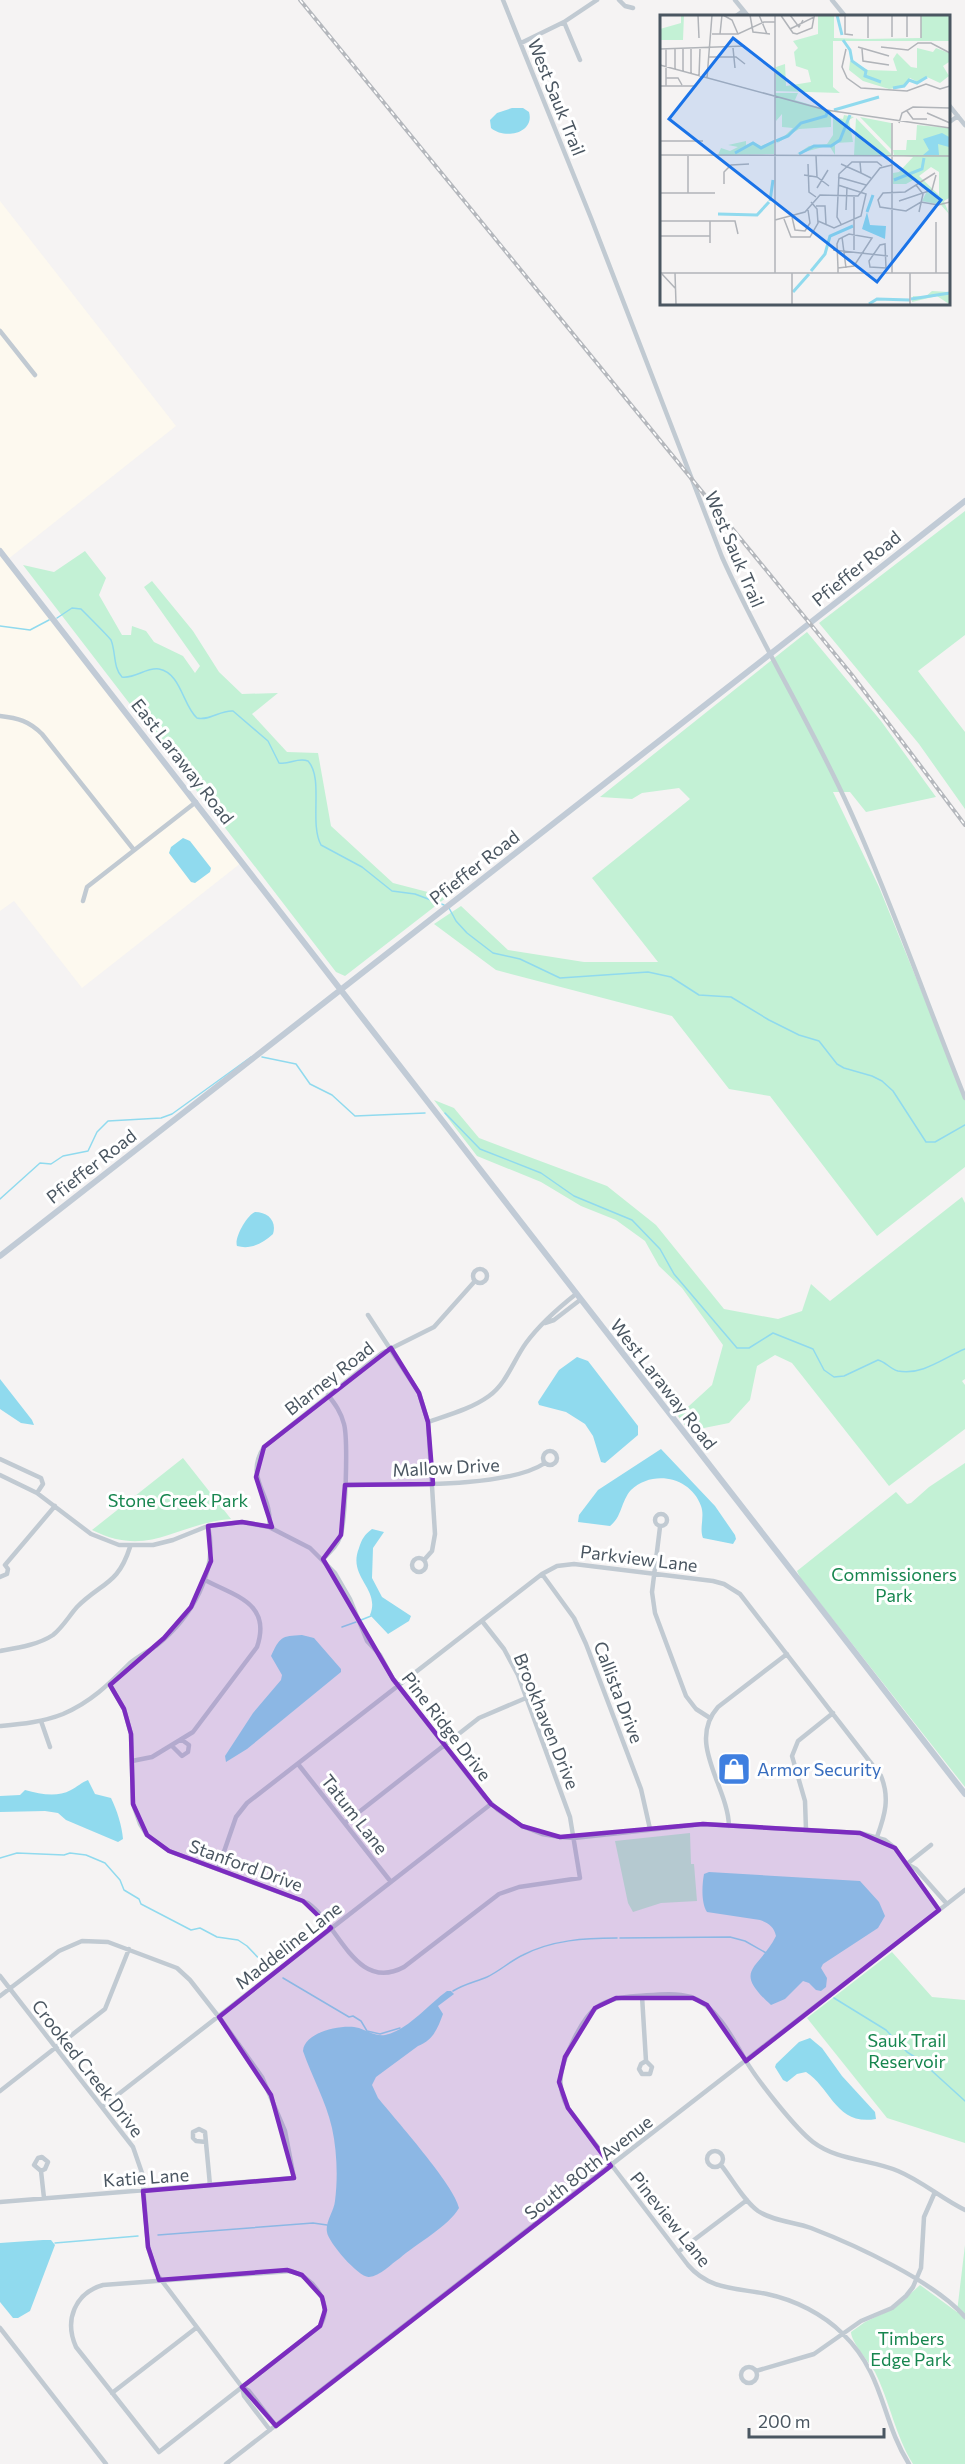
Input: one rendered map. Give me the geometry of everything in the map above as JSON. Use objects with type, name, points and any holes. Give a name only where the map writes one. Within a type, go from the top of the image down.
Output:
[{"type":"main road","name":"Pfieffer Road","points":[[0,1256],[553,822],[770,656],[965,501]]},
{"type":"main road","name":"East Laraway Road","points":[[0,552],[196,802],[340,991]]},
{"type":"main road","name":"West Laraway Road","points":[[340,991],[965,1794]]},
{"type":"street","name":"West Sauk Trail","points":[[503,0],[706,519],[744,605],[847,805],[882,883],[965,1098]]},
{"type":"street","points":[[521,43],[564,22],[597,0]]},
{"type":"street","points":[[619,0],[625,6],[633,8]]},
{"type":"street","points":[[735,0],[747,15]]},
{"type":"street","points":[[832,0],[844,15]]},
{"type":"street","points":[[737,15],[743,11]]},
{"type":"street","points":[[564,22],[580,60]]},
{"type":"street","points":[[950,106],[965,125]]},
{"type":"street","points":[[950,122],[958,116]]},
{"type":"street","points":[[0,331],[35,375]]},
{"type":"street","points":[[0,716],[21,718],[42,734],[134,850]]},
{"type":"street","points":[[83,901],[87,887],[196,802]]},
{"type":"street","name":"Blarney Road","points":[[269,1527],[270,1508],[256,1477],[259,1458],[268,1443],[392,1348],[434,1327],[475,1281]]},
{"type":"street","points":[[428,1422],[470,1407],[489,1396],[504,1380],[525,1344],[549,1316],[578,1297]]},
{"type":"street","points":[[368,1315],[392,1348],[419,1393],[428,1422],[435,1540],[432,1551],[424,1560]]},
{"type":"street","points":[[323,1559],[334,1549],[341,1535],[345,1485],[344,1425],[337,1407],[328,1395]]},
{"type":"street","points":[[0,1459],[41,1478],[43,1484],[37,1493]]},
{"type":"street","name":"Mallow Drive","points":[[345,1485],[433,1484],[514,1477],[545,1463]]},
{"type":"street","name":"Pine Ridge Drive","points":[[0,1475],[37,1493],[91,1534],[109,1542],[130,1547],[163,1543],[208,1526],[243,1522],[269,1527],[295,1539],[323,1559],[334,1573],[350,1599],[367,1641],[380,1655],[398,1686],[491,1804],[513,1821],[530,1830],[556,1837],[574,1838],[703,1824],[860,1833],[877,1837],[895,1848],[939,1910]]},
{"type":"street","points":[[0,1577],[7,1574],[8,1569],[3,1564],[55,1506]]},
{"type":"street","points":[[0,1726],[40,1721],[63,1714],[110,1685],[129,1664],[155,1646],[182,1619],[205,1580],[212,1556],[208,1526]]},
{"type":"street","points":[[660,1527],[652,1592],[655,1613],[684,1691],[696,1709],[710,1718]]},
{"type":"street","points":[[0,1651],[34,1644],[52,1635],[81,1604],[115,1577],[124,1566],[130,1547]]},
{"type":"street","name":"Parkview Lane","points":[[218,1869],[238,1812],[247,1803],[542,1574],[557,1566],[574,1564],[712,1581],[730,1587],[744,1599],[878,1770],[885,1786],[887,1807],[877,1837]]},
{"type":"street","name":"Callista Drive","points":[[542,1574],[581,1632],[641,1789],[650,1829]]},
{"type":"street","points":[[132,1761],[152,1757],[193,1732],[257,1647],[261,1635],[261,1622],[255,1609],[245,1599],[205,1580]]},
{"type":"street","name":"Brookhaven Drive","points":[[482,1621],[509,1657],[570,1817],[574,1838]]},
{"type":"street","points":[[729,1826],[727,1806],[705,1748],[705,1734],[710,1718],[718,1707],[786,1654]]},
{"type":"street","name":"Stanford Drive","points":[[110,1685],[124,1709],[131,1734],[133,1804],[144,1832],[155,1843],[169,1851],[308,1903],[361,1965],[375,1973],[390,1974],[404,1967],[499,1894],[519,1887],[580,1878],[574,1838]]},
{"type":"street","points":[[345,1822],[483,1716],[526,1698]]},
{"type":"street","points":[[806,1830],[805,1801],[792,1756],[798,1741],[833,1713]]},
{"type":"street","points":[[40,1721],[50,1747]]},
{"type":"street","points":[[172,1746],[182,1756],[188,1752],[189,1745],[182,1740]]},
{"type":"street","name":"Tatum Lane","points":[[298,1764],[392,1882]]},
{"type":"street","name":"Maddeline Lane","points":[[102,2107],[491,1804]]},
{"type":"street","points":[[907,1864],[931,1845]]},
{"type":"street","name":"Pine Ridge Drive","points":[[907,1864],[916,1869],[947,1904]]},
{"type":"street","name":"South 80th Avenue","points":[[226,2464],[965,1890]]},
{"type":"street","points":[[0,1996],[51,1956],[74,1944],[99,1940],[168,1963],[184,1973],[219,2017]]},
{"type":"street","points":[[0,2091],[105,2009],[129,1949]]},
{"type":"street","name":"Crooked Creek Drive","points":[[0,1976],[137,2154],[142,2173],[148,2247],[159,2280],[242,2387],[249,2391],[276,2426]]},
{"type":"street","name":"Pineview Lane","points":[[909,2464],[895,2436],[873,2375],[858,2351],[843,2334],[813,2312],[789,2301],[712,2283],[697,2274],[678,2252],[568,2108],[561,2091],[560,2074],[565,2057],[592,2010],[609,2000],[676,1994],[693,1998],[707,2005],[722,2023],[746,2061],[800,2129],[818,2145],[840,2156],[871,2162],[900,2172],[965,2210]]},
{"type":"street","points":[[642,1996],[646,2061]]},
{"type":"street","name":"Katie Lane","points":[[0,2202],[294,2178],[285,2131],[271,2096],[249,2057],[219,2017]]},
{"type":"street","points":[[206,2142],[210,2185]]},
{"type":"street","points":[[721,2165],[747,2200],[765,2215],[828,2235],[917,2279],[943,2297],[965,2317]]},
{"type":"street","points":[[41,2170],[44,2198]]},
{"type":"street","points":[[756,2371],[807,2357],[824,2349],[861,2321],[897,2304],[909,2292],[917,2279],[922,2261],[924,2217],[934,2192]]},
{"type":"street","points":[[678,2252],[747,2200]]},
{"type":"street","points":[[287,2270],[302,2275],[320,2294],[325,2310],[324,2319],[318,2329],[159,2452],[74,2340],[70,2321],[74,2309],[83,2296],[98,2286],[159,2280],[287,2270]]},
{"type":"street","points":[[0,2328],[105,2464]]},
{"type":"street","points":[[112,2393],[196,2328]]},
{"type":"street","points":[[242,2387],[244,2396],[270,2430]]},
{"type":"highlighted area","points":[[391,1348],[419,1393],[428,1422],[433,1484],[345,1485],[341,1535],[323,1559],[393,1679],[491,1804],[522,1826],[560,1837],[703,1824],[860,1833],[895,1848],[939,1910],[746,2061],[707,2005],[693,1998],[616,1998],[595,2008],[565,2057],[559,2082],[568,2108],[611,2166],[276,2426],[242,2387],[320,2326],[325,2310],[322,2297],[302,2275],[287,2270],[159,2280],[148,2247],[143,2191],[294,2178],[271,2095],[219,2017],[331,1928],[303,1901],[169,1851],[147,1835],[133,1804],[131,1734],[124,1709],[110,1685],[164,1638],[191,1607],[211,1561],[208,1526],[242,1522],[272,1527],[256,1477],[264,1447]]},
{"type":"shaded area","points":[[0,201],[176,426],[7,560],[241,863],[82,988],[14,901],[0,911]]},
{"type":"green space","points":[[965,511],[965,635],[918,671],[965,732],[965,809],[919,744],[819,623]]},
{"type":"green space","points":[[85,551],[106,578],[99,595],[122,635],[131,635],[132,626],[146,631],[154,642],[183,656],[195,673],[200,666],[144,587],[152,581],[193,631],[219,672],[242,694],[278,693],[252,714],[287,752],[318,753],[331,826],[393,883],[447,897],[345,976],[336,972],[23,565],[54,572]]},
{"type":"green space","points":[[807,632],[881,721],[936,797],[866,812],[850,792],[833,792],[879,887],[965,1098],[965,1167],[877,1236],[770,1096],[729,1089],[672,1016],[496,970],[434,924],[461,906],[508,950],[584,962],[658,962],[592,878],[690,799],[679,788],[642,793],[632,799],[600,797]]},
{"type":"green space","points":[[434,1100],[454,1108],[479,1138],[607,1186],[656,1225],[724,1309],[778,1319],[802,1311],[811,1284],[830,1301],[962,1197],[965,1203],[965,1379],[962,1381],[965,1385],[965,1429],[889,1486],[792,1363],[775,1355],[757,1366],[750,1400],[729,1423],[689,1431],[678,1416],[712,1385],[723,1345],[682,1288],[659,1266],[645,1241],[616,1220],[581,1206],[541,1182],[477,1156]]},
{"type":"green space","name":"Stone Creek Park","points":[[183,1458],[231,1519],[194,1526],[147,1540],[130,1541],[112,1538],[92,1530]]},
{"type":"green space","name":"Commissioners Park","points":[[965,1463],[965,1787],[797,1571],[896,1492],[907,1504],[911,1503],[929,1487]]},
{"type":"green space","points":[[690,1833],[691,1864],[694,1864],[697,1901],[661,1903],[633,1912],[628,1903],[615,1841]]},
{"type":"green space","name":"Sauk Trail Reservoir","points":[[892,1952],[932,1997],[965,2000],[965,2143],[887,2118],[807,2018]]},
{"type":"green space","name":"Timbers Edge Park","points":[[965,2245],[965,2464],[913,2464],[875,2372],[857,2346],[851,2332],[865,2322],[895,2308],[920,2285],[957,2312]]},
{"type":"water","points":[[512,108],[523,108],[529,112],[528,125],[511,134],[497,132],[491,128],[490,120],[497,113]]},
{"type":"water","points":[[183,838],[190,841],[211,868],[210,872],[195,883],[191,882],[169,853],[171,847]]},
{"type":"water","points":[[255,1212],[270,1218],[274,1225],[273,1234],[256,1245],[237,1246],[237,1238],[242,1227],[248,1217]]},
{"type":"water","points":[[577,1357],[588,1361],[638,1426],[638,1435],[605,1463],[601,1462],[593,1436],[585,1424],[566,1412],[539,1405],[538,1402],[559,1370]]},
{"type":"water","points":[[0,1379],[34,1425],[21,1423],[0,1409]]},
{"type":"water","points":[[661,1449],[715,1506],[735,1535],[736,1539],[733,1544],[703,1538],[702,1510],[696,1496],[689,1488],[670,1479],[650,1480],[640,1483],[631,1490],[617,1518],[610,1526],[578,1522],[579,1515],[598,1490]]},
{"type":"water","points":[[372,1529],[384,1532],[373,1548],[372,1578],[382,1597],[411,1616],[409,1621],[388,1634],[370,1615],[371,1598],[357,1567],[356,1558],[360,1545],[365,1535]]},
{"type":"water","points":[[302,1635],[314,1638],[341,1669],[341,1672],[247,1749],[226,1762],[225,1756],[253,1713],[281,1680],[282,1675],[271,1656],[277,1645],[285,1637]]},
{"type":"water","points":[[88,1780],[95,1794],[111,1798],[119,1818],[123,1839],[118,1842],[66,1820],[58,1813],[0,1812],[0,1796],[20,1795],[25,1790],[43,1794],[60,1794]]},
{"type":"water","points":[[709,1872],[860,1881],[879,1902],[885,1916],[878,1928],[823,1964],[821,1968],[827,1978],[826,1987],[821,1991],[803,1981],[785,1999],[771,2005],[759,1993],[751,1976],[756,1963],[776,1936],[774,1930],[760,1920],[707,1912],[702,1888],[704,1874]]},
{"type":"water","points":[[447,1991],[454,1994],[438,2006],[443,2014],[432,2037],[376,2077],[372,2085],[378,2098],[447,2184],[459,2208],[440,2228],[385,2269],[373,2276],[364,2276],[345,2259],[327,2232],[336,2192],[335,2146],[326,2108],[303,2051],[309,2039],[315,2035],[339,2027],[358,2028],[381,2035],[393,2032],[410,2023]]},
{"type":"water","points":[[810,2038],[822,2048],[842,2076],[875,2112],[876,2119],[863,2120],[843,2111],[806,2072],[797,2074],[787,2082],[783,2080],[775,2067],[776,2064],[799,2042]]},
{"type":"water","points":[[51,2240],[55,2245],[30,2311],[18,2318],[13,2318],[0,2302],[0,2243]]},
{"type":"waterway","points":[[57,618],[72,608],[81,609],[111,640],[117,669],[122,677],[154,669],[166,672],[177,683],[188,706],[197,718],[202,719],[233,711],[268,741],[279,763],[308,761],[315,778],[316,825],[321,845],[362,867],[392,891],[415,894],[444,905]]},
{"type":"waterway","points":[[0,626],[30,630],[49,620]]},
{"type":"waterway","points":[[449,908],[456,921],[467,933],[493,953],[520,959],[560,978],[648,972],[671,977],[699,995],[731,997],[769,1020],[799,1035],[819,1041],[837,1064],[844,1068],[882,1081],[893,1091],[926,1142],[935,1142],[965,1125]]},
{"type":"waterway","points":[[0,1199],[40,1163],[51,1164],[63,1156],[88,1151],[97,1132],[108,1121],[161,1118],[172,1114],[251,1057]]},
{"type":"waterway","points":[[262,1057],[296,1064],[310,1084],[332,1095],[355,1116],[425,1113]]},
{"type":"waterway","points":[[445,1113],[480,1149],[541,1173],[574,1196],[632,1220],[660,1249],[674,1274],[737,1348],[749,1348],[773,1333],[813,1349],[824,1370],[834,1377],[844,1376],[878,1360],[898,1371],[916,1371],[965,1349]]},
{"type":"waterway","points":[[361,1620],[371,1616]]},
{"type":"waterway","points":[[342,1627],[356,1622]]},
{"type":"waterway","points":[[0,1858],[17,1853],[86,1855],[105,1863],[120,1880],[124,1890],[139,1899],[141,1904],[191,1930],[200,1928],[217,1937],[238,1940],[267,1967]]},
{"type":"waterway","points":[[620,1938],[730,1937],[745,1941],[768,1954]]},
{"type":"waterway","points":[[453,1991],[487,1977],[518,1957],[545,1946],[581,1939],[617,1938]]},
{"type":"waterway","points":[[283,1978],[349,2017],[353,2016],[361,2021],[367,2031],[380,2034],[400,2028]]},
{"type":"waterway","points":[[834,1998],[886,2030],[907,2052],[921,2061],[965,2101]]},
{"type":"waterway","points":[[158,2235],[313,2223],[327,2225]]},
{"type":"waterway","points":[[55,2243],[138,2236]]},
{"type":"railway","points":[[300,0],[852,675],[965,825]]},
{"type":"place","name":"Armor Security","points":[[734,1769]]}]
